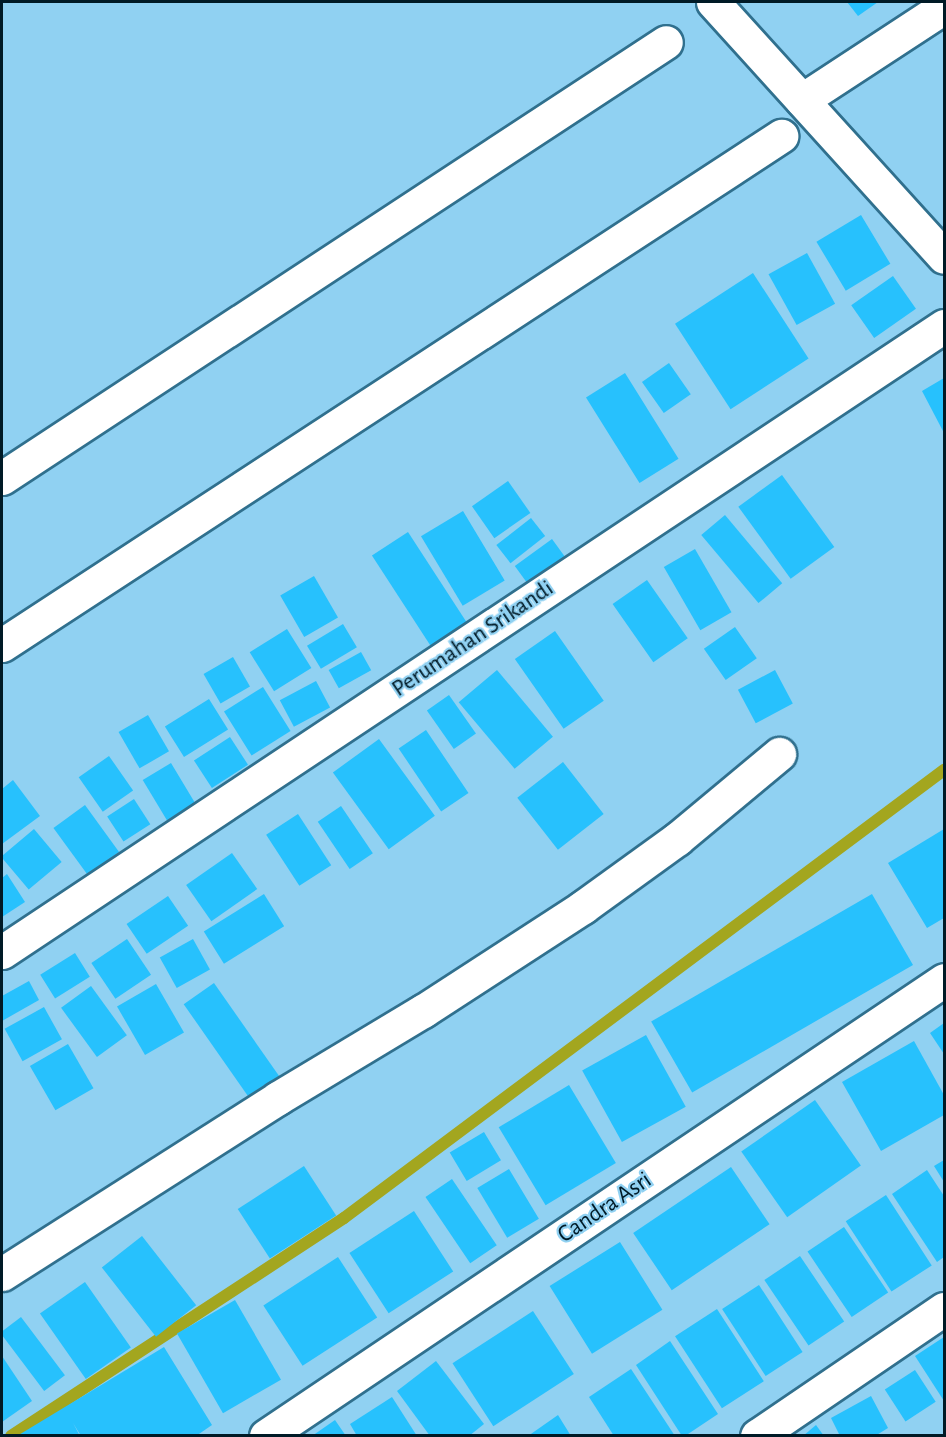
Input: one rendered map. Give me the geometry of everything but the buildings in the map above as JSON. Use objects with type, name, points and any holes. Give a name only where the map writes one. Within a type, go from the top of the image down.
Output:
[{"type":"street","points":[[713,2],[945,256]]},
{"type":"street","points":[[802,100],[945,7]]},
{"type":"street","points":[[2,477],[666,42]]},
{"type":"street","points":[[2,645],[781,136]]},
{"type":"street","name":"Perumahan Srikandi","points":[[2,952],[945,326]]},
{"type":"street","points":[[2,1274],[278,1098],[423,1011],[583,907],[677,839],[779,754]]},
{"type":"street","name":"Candra Asri","points":[[266,1436],[945,980]]},
{"type":"street","points":[[757,1436],[945,1309]]},
{"type":"waterway","points":[[11,1436],[344,1218],[944,770]]}]
